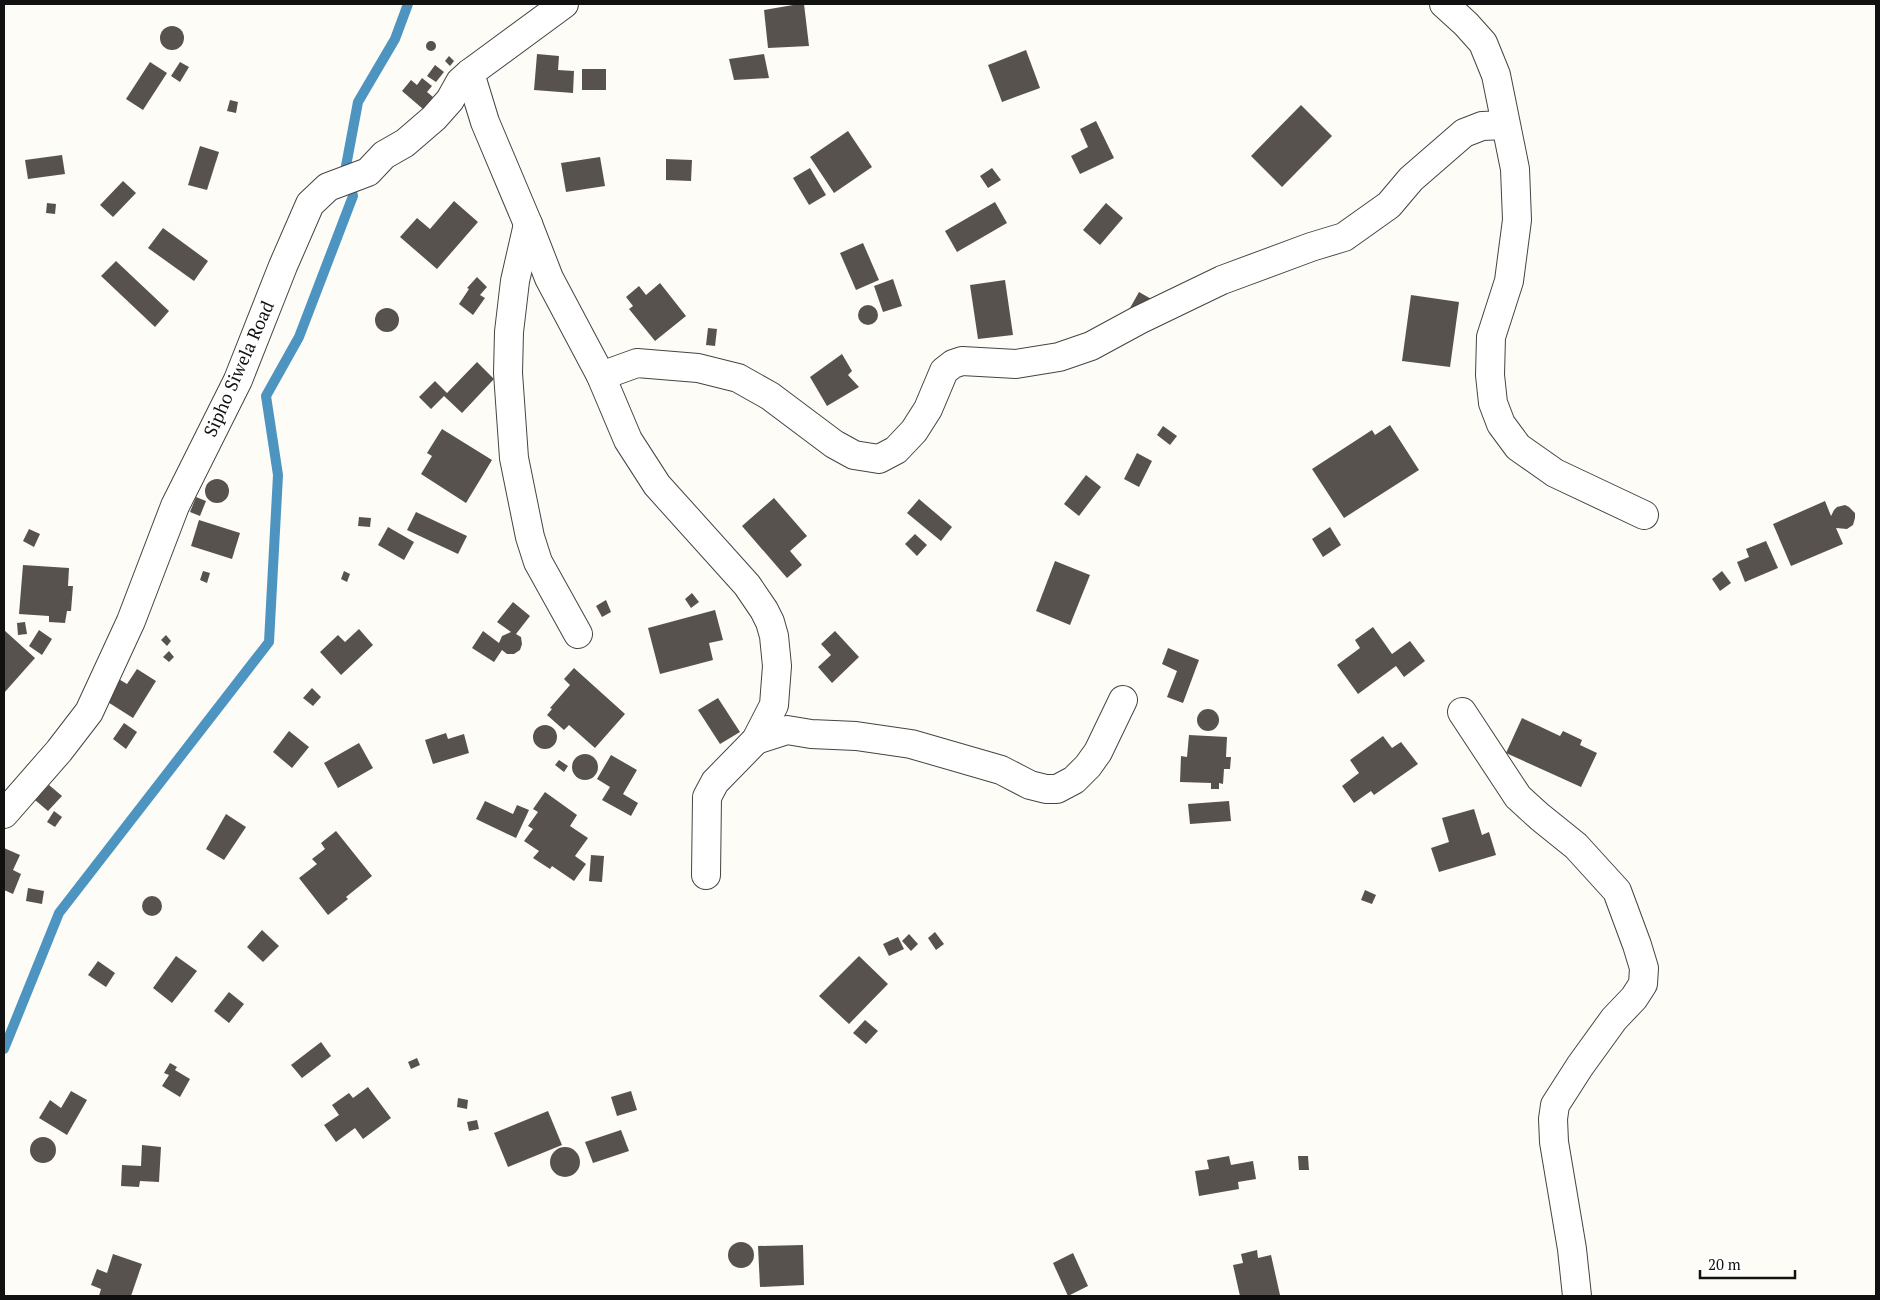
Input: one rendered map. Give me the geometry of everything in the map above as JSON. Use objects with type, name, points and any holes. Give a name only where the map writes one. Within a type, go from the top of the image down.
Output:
[{"type":"street","name":"Sipho Siwela Road","points":[[4,814],[60,751],[89,712],[131,621],[175,506],[238,380],[283,266],[310,204],[328,187],[368,172],[384,155],[405,143],[434,118],[450,100],[460,82],[470,73],[564,4]]},
{"type":"street","points":[[1444,4],[1466,24],[1483,44],[1496,75],[1515,169],[1517,220],[1509,281],[1491,337],[1490,375],[1493,404],[1501,424],[1518,447],[1555,473],[1644,515]]},
{"type":"street","points":[[470,73],[485,122],[549,278],[600,376],[628,440],[657,485],[747,585],[770,622],[774,636],[777,666],[774,705],[756,740],[715,782],[707,796],[706,875]]},
{"type":"street","points":[[600,376],[637,363],[698,368],[738,378],[770,396],[841,448],[854,455],[879,459],[896,450],[914,431],[928,408],[944,371],[953,364],[962,361],[1016,364],[1058,357],[1091,346],[1139,320],[1222,280],[1311,247],[1344,237],[1389,205],[1411,179],[1464,133],[1482,126],[1505,125]]},
{"type":"street","points":[[528,224],[515,280],[509,332],[508,373],[514,458],[530,537],[538,562],[578,634]]},
{"type":"street","points":[[756,740],[787,730],[811,734],[856,736],[911,744],[1001,770],[1030,785],[1046,789],[1057,789],[1074,780],[1088,766],[1098,752],[1123,700]]},
{"type":"street","points":[[1462,712],[1518,796],[1576,846],[1617,891],[1644,968],[1643,984],[1634,998],[1614,1019],[1580,1066],[1555,1106],[1553,1119],[1554,1142],[1572,1250],[1577,1296]]},
{"type":"building","points":[[804,4],[809,46],[768,48],[764,10]]},
{"type":"building","points":[[172,26],[181,29],[184,38],[181,47],[172,50],[163,47],[160,38],[163,29]]},
{"type":"building","points":[[429,41],[433,41],[436,46],[435,50],[429,51],[426,48],[426,44]]},
{"type":"building","points":[[1026,50],[1040,88],[1002,102],[988,65]]},
{"type":"building","points":[[537,54],[559,56],[558,70],[574,71],[573,93],[534,90]]},
{"type":"building","points":[[764,54],[769,78],[734,80],[729,59]]},
{"type":"building","points":[[449,56],[454,61],[450,66],[445,61]]},
{"type":"building","points":[[150,62],[167,73],[143,110],[126,99]]},
{"type":"building","points":[[180,62],[189,67],[180,82],[171,76]]},
{"type":"building","points":[[435,65],[444,72],[436,82],[427,76]]},
{"type":"building","points":[[582,69],[606,69],[606,90],[582,90]]},
{"type":"building","points":[[422,78],[432,86],[427,92],[433,97],[423,109],[402,91],[411,80],[417,85]]},
{"type":"building","points":[[230,100],[238,102],[236,113],[227,111]]},
{"type":"building","points":[[1301,105],[1332,136],[1282,187],[1251,156]]},
{"type":"building","points":[[1096,121],[1114,158],[1080,174],[1071,156],[1088,147],[1080,129]]},
{"type":"building","points":[[848,131],[872,167],[834,193],[810,157]]},
{"type":"building","points":[[200,146],[219,152],[207,190],[188,185]]},
{"type":"building","points":[[62,155],[65,174],[28,179],[25,160]]},
{"type":"building","points":[[600,157],[605,186],[566,192],[561,163]]},
{"type":"building","points":[[666,159],[692,160],[691,181],[666,180]]},
{"type":"building","points":[[810,168],[826,195],[809,205],[793,178]]},
{"type":"building","points":[[992,168],[1001,180],[988,188],[980,176]]},
{"type":"building","points":[[123,181],[136,193],[113,217],[100,205]]},
{"type":"building","points":[[454,201],[478,222],[437,269],[400,237],[417,218],[430,229]]},
{"type":"building","points":[[995,202],[1007,223],[957,252],[945,231]]},
{"type":"building","points":[[47,203],[56,204],[55,214],[46,213]]},
{"type":"building","points":[[1106,203],[1123,218],[1100,245],[1083,230]]},
{"type":"building","points":[[163,228],[208,261],[194,281],[148,248]]},
{"type":"building","points":[[863,243],[879,280],[856,290],[840,253]]},
{"type":"building","points":[[116,261],[169,311],[155,327],[101,276]]},
{"type":"building","points":[[477,277],[487,287],[480,295],[485,298],[473,315],[459,304],[469,289],[467,288]]},
{"type":"building","points":[[893,279],[902,306],[883,312],[874,286]]},
{"type":"building","points":[[1005,280],[1013,335],[978,339],[970,285]]},
{"type":"building","points":[[660,283],[686,316],[655,341],[629,309],[633,306],[626,297],[639,286],[646,295]]},
{"type":"building","points":[[1139,292],[1153,300],[1144,316],[1130,308]]},
{"type":"building","points":[[1411,295],[1459,302],[1450,367],[1402,361]]},
{"type":"building","points":[[868,305],[875,308],[878,315],[875,322],[868,325],[861,322],[858,315],[861,308]]},
{"type":"building","points":[[387,308],[396,311],[399,320],[396,329],[387,332],[378,329],[375,320],[378,311]]},
{"type":"building","points":[[708,328],[717,329],[715,346],[706,345]]},
{"type":"building","points":[[842,354],[852,371],[848,375],[859,387],[827,406],[810,377]]},
{"type":"building","points":[[477,362],[494,379],[462,413],[444,396],[431,409],[419,397],[435,381],[447,393]]},
{"type":"building","points":[[1390,425],[1419,470],[1344,518],[1312,469],[1372,430],[1375,435]]},
{"type":"building","points":[[1163,426],[1177,436],[1170,445],[1157,435]]},
{"type":"building","points":[[442,429],[492,460],[466,503],[421,474],[432,456],[427,453]]},
{"type":"building","points":[[1137,453],[1152,461],[1139,487],[1124,479]]},
{"type":"building","points":[[1086,475],[1101,487],[1079,516],[1064,504]]},
{"type":"building","points":[[217,479],[225,483],[229,491],[225,499],[217,503],[209,499],[205,491],[209,483]]},
{"type":"building","points":[[196,497],[206,501],[200,516],[190,512]]},
{"type":"building","points":[[774,498],[807,536],[790,551],[802,565],[787,578],[742,526]]},
{"type":"building","points":[[919,499],[952,527],[941,541],[907,513]]},
{"type":"building","points":[[1825,501],[1831,516],[1837,507],[1845,505],[1849,507],[1855,513],[1853,525],[1847,529],[1836,528],[1843,544],[1791,566],[1773,524]]},
{"type":"building","points":[[416,512],[467,536],[458,554],[407,530]]},
{"type":"building","points":[[359,517],[371,518],[370,527],[358,526]]},
{"type":"building","points":[[199,520],[240,533],[232,559],[191,546]]},
{"type":"building","points":[[388,527],[414,542],[404,560],[378,545]]},
{"type":"building","points":[[1330,527],[1341,545],[1323,557],[1312,539]]},
{"type":"building","points":[[29,529],[40,534],[34,547],[23,541]]},
{"type":"building","points":[[915,534],[927,545],[917,556],[905,544]]},
{"type":"building","points":[[1766,541],[1778,568],[1745,582],[1737,562],[1749,557],[1746,549]]},
{"type":"building","points":[[1055,561],[1090,575],[1070,625],[1036,611]]},
{"type":"building","points":[[23,565],[69,568],[68,586],[73,586],[71,611],[67,611],[65,623],[49,622],[49,616],[19,614]]},
{"type":"building","points":[[203,571],[210,573],[207,583],[200,580]]},
{"type":"building","points":[[344,571],[350,574],[347,582],[341,579]]},
{"type":"building","points":[[1722,571],[1731,583],[1720,591],[1712,579]]},
{"type":"building","points":[[692,593],[699,602],[691,608],[685,599]]},
{"type":"building","points":[[606,600],[611,612],[602,617],[596,606]]},
{"type":"building","points":[[513,602],[530,616],[516,634],[521,637],[522,644],[520,650],[514,654],[507,654],[502,650],[494,662],[472,648],[483,631],[499,643],[502,636],[511,632],[497,622]]},
{"type":"building","points":[[715,610],[723,640],[709,643],[713,660],[660,674],[648,628]]},
{"type":"building","points":[[25,622],[27,634],[18,635],[17,623]]},
{"type":"building","points":[[1373,627],[1392,654],[1410,641],[1425,661],[1404,677],[1396,666],[1358,694],[1337,665],[1360,648],[1355,640]]},
{"type":"building","points":[[359,629],[373,645],[341,675],[320,652],[338,635],[345,642]]},
{"type":"building","points":[[4,630],[35,658],[4,693]]},
{"type":"building","points":[[39,630],[52,639],[42,655],[29,646]]},
{"type":"building","points":[[835,631],[859,657],[832,683],[818,667],[831,655],[821,644]]},
{"type":"building","points":[[166,635],[171,641],[167,646],[161,640]]},
{"type":"building","points":[[1168,648],[1199,660],[1183,703],[1167,697],[1177,671],[1162,664]]},
{"type":"building","points":[[169,651],[174,657],[169,662],[163,657]]},
{"type":"building","points":[[574,668],[625,714],[595,748],[569,725],[564,730],[547,715],[552,709],[550,708],[570,685],[564,679]]},
{"type":"building","points":[[137,669],[156,681],[133,718],[103,699],[117,678],[127,684]]},
{"type":"building","points":[[312,688],[321,697],[313,706],[303,698]]},
{"type":"building","points":[[718,698],[740,732],[720,744],[698,710]]},
{"type":"building","points":[[1208,709],[1216,712],[1219,720],[1216,728],[1208,731],[1200,728],[1197,720],[1200,712]]},
{"type":"building","points":[[1522,718],[1560,736],[1563,731],[1582,740],[1580,745],[1597,753],[1581,787],[1506,753]]},
{"type":"building","points":[[124,723],[137,732],[126,749],[113,739]]},
{"type":"building","points":[[545,725],[554,728],[557,737],[554,746],[545,749],[536,746],[533,737],[536,728]]},
{"type":"building","points":[[289,731],[309,747],[292,768],[273,752]]},
{"type":"building","points":[[446,733],[448,739],[464,734],[469,753],[433,764],[425,740]]},
{"type":"building","points":[[1189,735],[1227,737],[1226,757],[1231,757],[1230,769],[1224,769],[1223,784],[1219,783],[1219,789],[1211,789],[1211,783],[1180,782],[1181,756],[1187,757]]},
{"type":"building","points":[[1383,736],[1392,748],[1401,742],[1418,764],[1374,795],[1371,791],[1354,803],[1342,786],[1359,773],[1350,760]]},
{"type":"building","points":[[359,743],[373,768],[338,788],[324,763]]},
{"type":"building","points":[[585,754],[594,758],[598,767],[594,776],[585,780],[576,776],[572,767],[576,758]]},
{"type":"building","points":[[611,755],[637,770],[623,794],[638,803],[631,816],[602,800],[610,787],[597,779]]},
{"type":"building","points":[[559,760],[568,766],[564,772],[555,765]]},
{"type":"building","points":[[49,785],[62,796],[48,811],[35,800]]},
{"type":"building","points":[[545,792],[577,815],[570,826],[588,838],[575,856],[586,864],[574,881],[552,866],[550,869],[533,858],[539,851],[524,841],[533,829],[528,826],[538,812],[533,809]]},
{"type":"building","points":[[485,801],[513,814],[517,805],[529,810],[516,838],[476,819]]},
{"type":"building","points":[[1229,801],[1231,821],[1190,824],[1188,804]]},
{"type":"building","points":[[1474,809],[1482,835],[1489,832],[1496,855],[1439,872],[1431,848],[1449,842],[1442,818]]},
{"type":"building","points":[[54,811],[62,817],[55,827],[47,822]]},
{"type":"building","points":[[226,814],[246,827],[224,860],[206,849]]},
{"type":"building","points":[[336,831],[372,876],[346,897],[348,899],[328,915],[299,878],[317,864],[312,859],[325,849],[321,843]]},
{"type":"building","points":[[4,848],[20,855],[13,870],[21,874],[13,894],[4,890]]},
{"type":"building","points":[[591,855],[604,856],[602,882],[589,881]]},
{"type":"building","points":[[28,888],[44,891],[42,904],[26,901]]},
{"type":"building","points":[[1365,890],[1376,895],[1372,904],[1361,900]]},
{"type":"building","points":[[152,896],[159,899],[162,906],[159,913],[152,916],[145,913],[142,906],[145,899]]},
{"type":"building","points":[[262,930],[279,946],[263,962],[247,947]]},
{"type":"building","points":[[935,932],[944,944],[936,950],[928,938]]},
{"type":"building","points":[[909,934],[918,944],[911,951],[902,941]]},
{"type":"building","points":[[898,937],[904,949],[889,956],[883,944]]},
{"type":"building","points":[[176,956],[197,971],[172,1003],[153,988]]},
{"type":"building","points":[[859,956],[888,984],[849,1024],[819,996]]},
{"type":"building","points":[[98,961],[115,973],[106,987],[88,975]]},
{"type":"building","points":[[229,992],[244,1004],[229,1023],[214,1011]]},
{"type":"building","points":[[865,1020],[878,1031],[866,1044],[853,1033]]},
{"type":"building","points":[[321,1042],[331,1056],[302,1078],[291,1065]]},
{"type":"building","points":[[417,1058],[420,1065],[411,1069],[408,1062]]},
{"type":"building","points":[[170,1063],[177,1067],[175,1070],[190,1079],[180,1097],[162,1086],[169,1075],[164,1073]]},
{"type":"building","points":[[368,1087],[391,1118],[363,1139],[355,1128],[336,1142],[324,1125],[339,1115],[332,1105],[349,1093],[353,1098]]},
{"type":"building","points":[[71,1091],[87,1100],[67,1135],[39,1118],[50,1100],[61,1108]]},
{"type":"building","points":[[631,1091],[637,1110],[617,1116],[611,1097]]},
{"type":"building","points":[[458,1098],[468,1100],[467,1109],[457,1107]]},
{"type":"building","points":[[548,1111],[562,1145],[508,1167],[494,1133]]},
{"type":"building","points":[[477,1120],[479,1129],[469,1131],[467,1122]]},
{"type":"building","points":[[621,1130],[629,1151],[593,1163],[585,1142]]},
{"type":"building","points":[[43,1137],[52,1141],[56,1150],[52,1159],[43,1163],[34,1159],[30,1150],[34,1141]]},
{"type":"building","points":[[142,1145],[161,1147],[159,1182],[140,1181],[139,1187],[121,1186],[122,1165],[141,1166]]},
{"type":"building","points":[[565,1147],[576,1151],[580,1162],[576,1173],[565,1177],[554,1173],[550,1162],[554,1151]]},
{"type":"building","points":[[1229,1156],[1231,1165],[1253,1161],[1256,1179],[1238,1182],[1239,1189],[1199,1196],[1195,1171],[1209,1169],[1207,1160]]},
{"type":"building","points":[[1298,1156],[1308,1156],[1309,1170],[1299,1170]]},
{"type":"building","points":[[741,1242],[750,1246],[754,1255],[750,1264],[741,1268],[732,1264],[728,1255],[732,1246]]},
{"type":"building","points":[[803,1245],[804,1285],[760,1287],[758,1246]]},
{"type":"building","points":[[1257,1250],[1258,1258],[1271,1255],[1280,1295],[1240,1296],[1233,1265],[1243,1263],[1241,1254]]},
{"type":"building","points":[[1073,1253],[1088,1286],[1068,1296],[1053,1263]]},
{"type":"building","points":[[113,1254],[142,1264],[131,1296],[99,1296],[101,1289],[91,1285],[97,1269],[107,1273]]},
{"type":"waterway","points":[[4,1049],[59,913],[269,642],[278,475],[266,396],[299,337],[353,196],[346,166],[358,102],[395,39],[408,4]]}]
